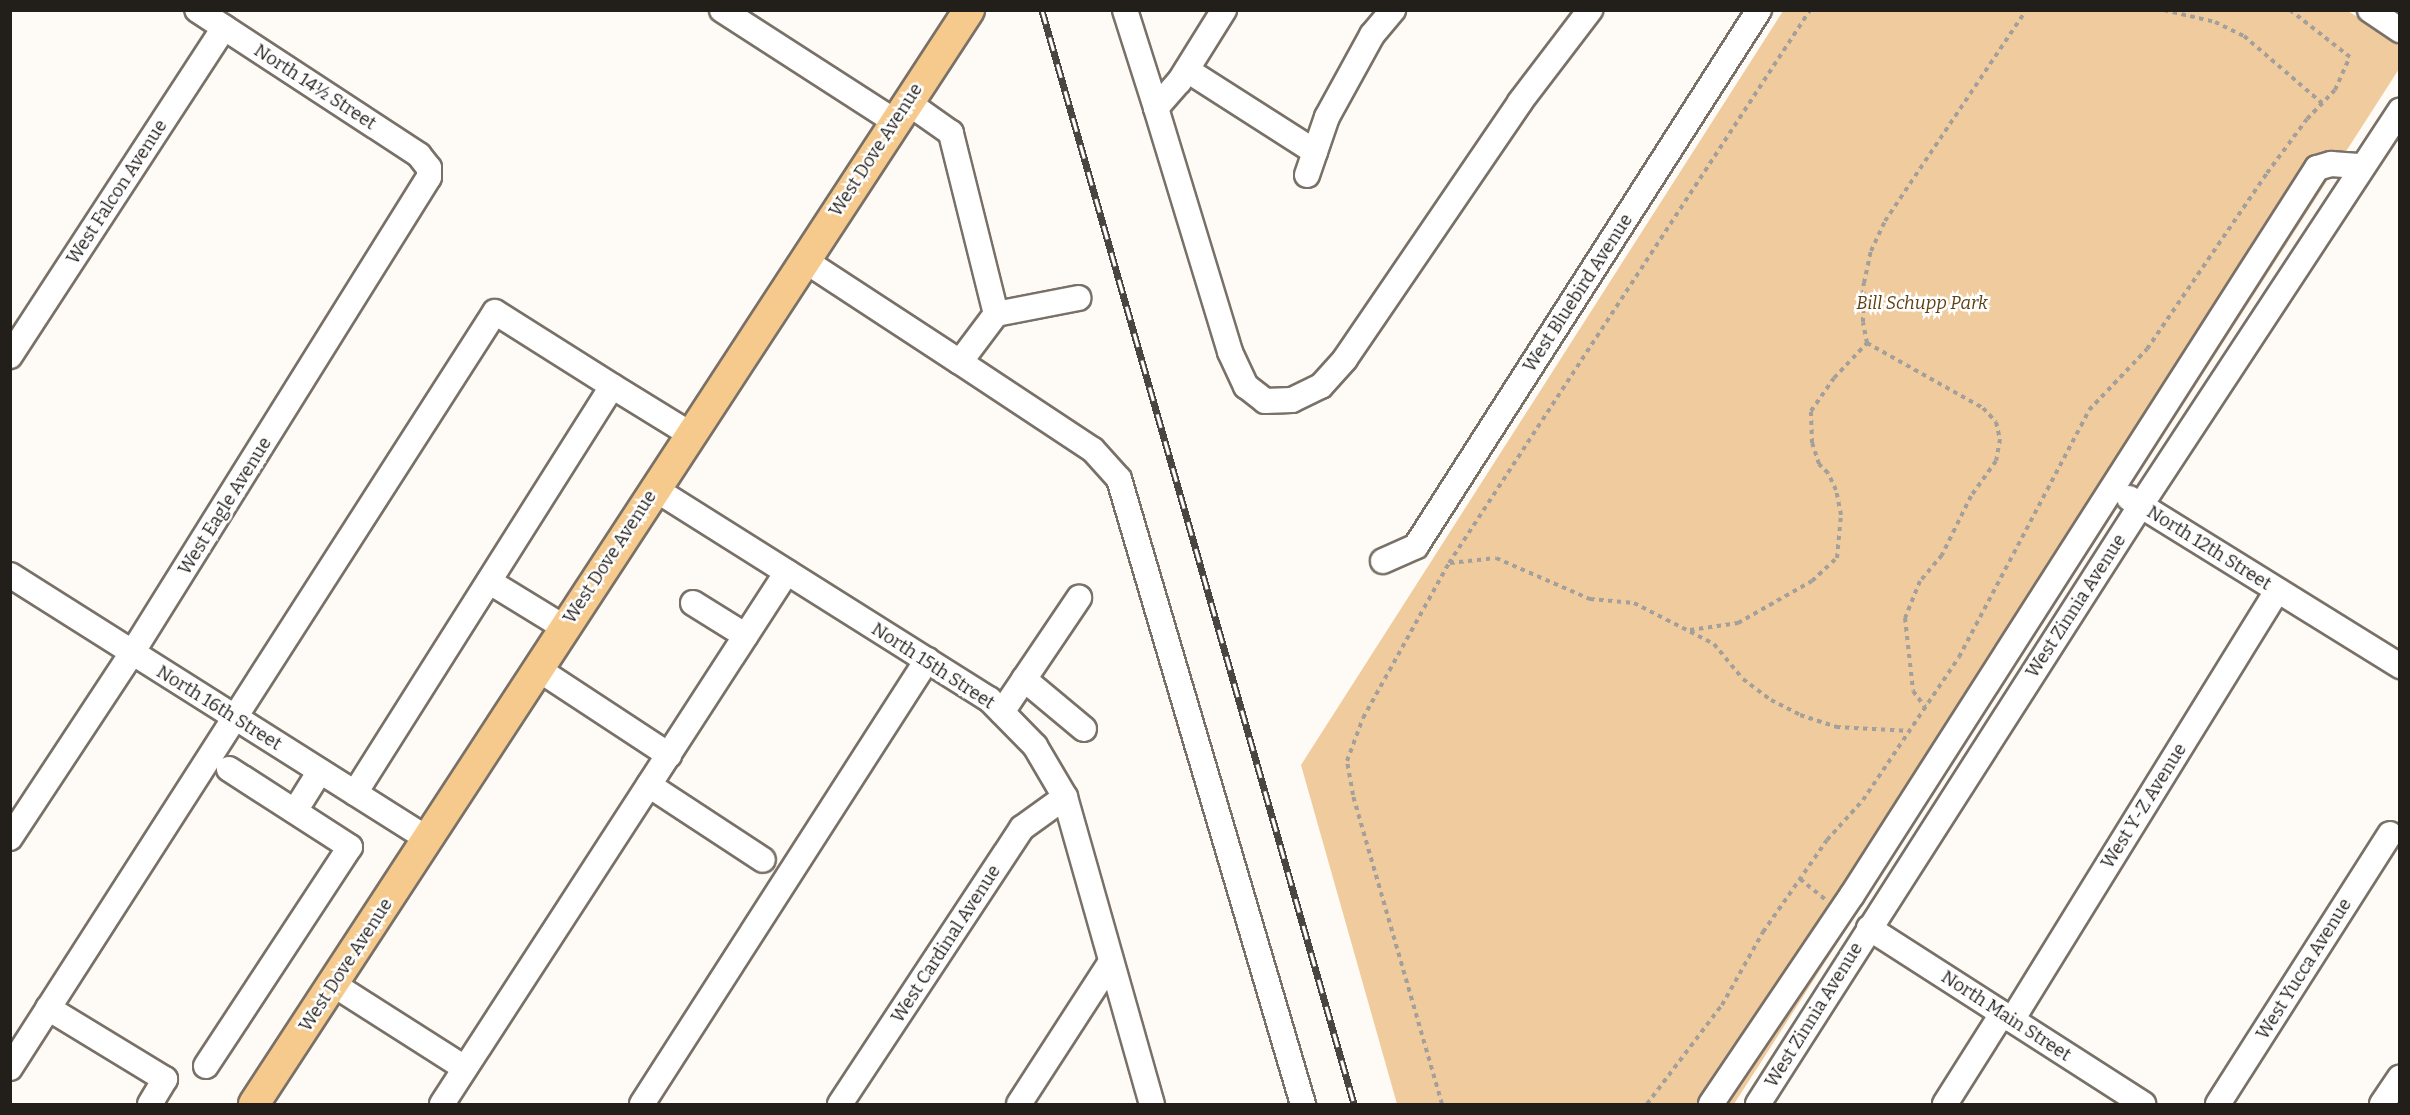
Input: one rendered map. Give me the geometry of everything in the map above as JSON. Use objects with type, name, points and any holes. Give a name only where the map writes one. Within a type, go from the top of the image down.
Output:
[{"type":"main road","name":"West Dove Avenue","points":[[254,1104],[429,839],[900,111],[969,10]]},
{"type":"street","name":"North 14½ Street","points":[[197,10],[411,150],[429,168]]},
{"type":"street","points":[[722,10],[900,111],[951,133],[996,314]]},
{"type":"street","points":[[1125,10],[1230,352],[1246,386],[1265,401],[1292,400],[1321,386],[1345,359],[1520,102],[1590,10]]},
{"type":"street","points":[[1156,108],[1187,70],[1224,10]]},
{"type":"street","points":[[1307,176],[1327,117],[1372,35],[1393,10]]},
{"type":"street","name":"West Bluebird Avenue","points":[[1383,561],[1416,546],[1759,10]]},
{"type":"street","points":[[2370,10],[2400,30]]},
{"type":"street","name":"West Falcon Avenue","points":[[10,356],[224,28]]},
{"type":"street","points":[[1187,70],[1315,152]]},
{"type":"street","name":"West Zinnia Avenue","points":[[1758,1104],[2141,505],[2400,110]]},
{"type":"street","points":[[1712,1104],[1841,911],[2110,487],[2317,168],[2331,164],[2362,166]]},
{"type":"street","name":"West Eagle Avenue","points":[[10,838],[132,653],[419,198],[429,168]]},
{"type":"street","points":[[804,260],[1093,450],[1119,478],[1303,1104]]},
{"type":"street","points":[[960,362],[996,314],[1078,298]]},
{"type":"street","points":[[10,1068],[495,312],[690,434]]},
{"type":"street","points":[[355,793],[612,386]]},
{"type":"street","name":"North 12th Street","points":[[2110,487],[2400,666]]},
{"type":"street","name":"North 15th Street","points":[[655,489],[989,699],[1035,746],[1065,797],[1152,1104]]},
{"type":"street","points":[[442,1104],[787,572]]},
{"type":"street","name":"North 16th Street","points":[[10,575],[429,839]]},
{"type":"street","points":[[490,582],[565,628]]},
{"type":"street","name":"West Y-Z Avenue","points":[[1945,1104],[2007,1017],[2277,591]]},
{"type":"street","points":[[1002,712],[1079,598]]},
{"type":"street","points":[[693,603],[746,636]]},
{"type":"street","points":[[642,1104],[927,660]]},
{"type":"street","points":[[538,669],[669,755]]},
{"type":"street","points":[[1024,679],[1084,729]]},
{"type":"street","points":[[206,1066],[350,847],[229,769]]},
{"type":"street","points":[[295,811],[320,771]]},
{"type":"street","points":[[649,786],[763,860]]},
{"type":"street","name":"West Cardinal Avenue","points":[[840,1104],[1022,828],[1065,797]]},
{"type":"street","name":"West Yucca Avenue","points":[[2218,1104],[2390,834]]},
{"type":"street","name":"North Main Street","points":[[1869,928],[2143,1104]]},
{"type":"street","points":[[1019,1104],[1111,962]]},
{"type":"street","points":[[333,984],[465,1068]]},
{"type":"street","points":[[48,1008],[165,1079],[150,1104]]},
{"type":"street","points":[[2382,1104],[2400,1077]]},
{"type":"path","points":[[1443,1104],[1353,795],[1347,761],[1363,718],[1449,563],[1810,10]]},
{"type":"path","points":[[1690,630],[1738,623],[1812,581],[1837,558],[1841,515],[1836,490],[1819,464],[1812,443],[1811,411],[1834,378],[1867,343],[1864,283],[1880,231],[2026,10]]},
{"type":"path","points":[[2164,10],[2215,22],[2244,36],[2322,103]]},
{"type":"path","points":[[1647,1104],[1722,1005],[1763,932],[1827,840],[1863,800],[1959,657],[2089,410],[2147,349],[2267,173],[2322,103],[2335,90],[2350,57],[2290,10]]},
{"type":"path","points":[[1867,343],[1983,408],[1996,422],[2000,439],[1996,461],[1971,496],[1942,555],[1920,581],[1905,618],[1913,691],[1925,707]]},
{"type":"path","points":[[1449,563],[1496,558],[1590,599],[1634,603],[1714,644],[1743,680],[1771,700],[1800,715],[1836,727],[1910,731]]},
{"type":"path","points":[[1800,879],[1841,911]]},
{"type":"green space","name":"Bill Schupp Park","points":[[2346,10],[2399,42],[2399,69],[1734,1104],[1397,1104],[1301,765],[1783,11]]},
{"type":"railway","points":[[1042,10],[1354,1104]]}]
